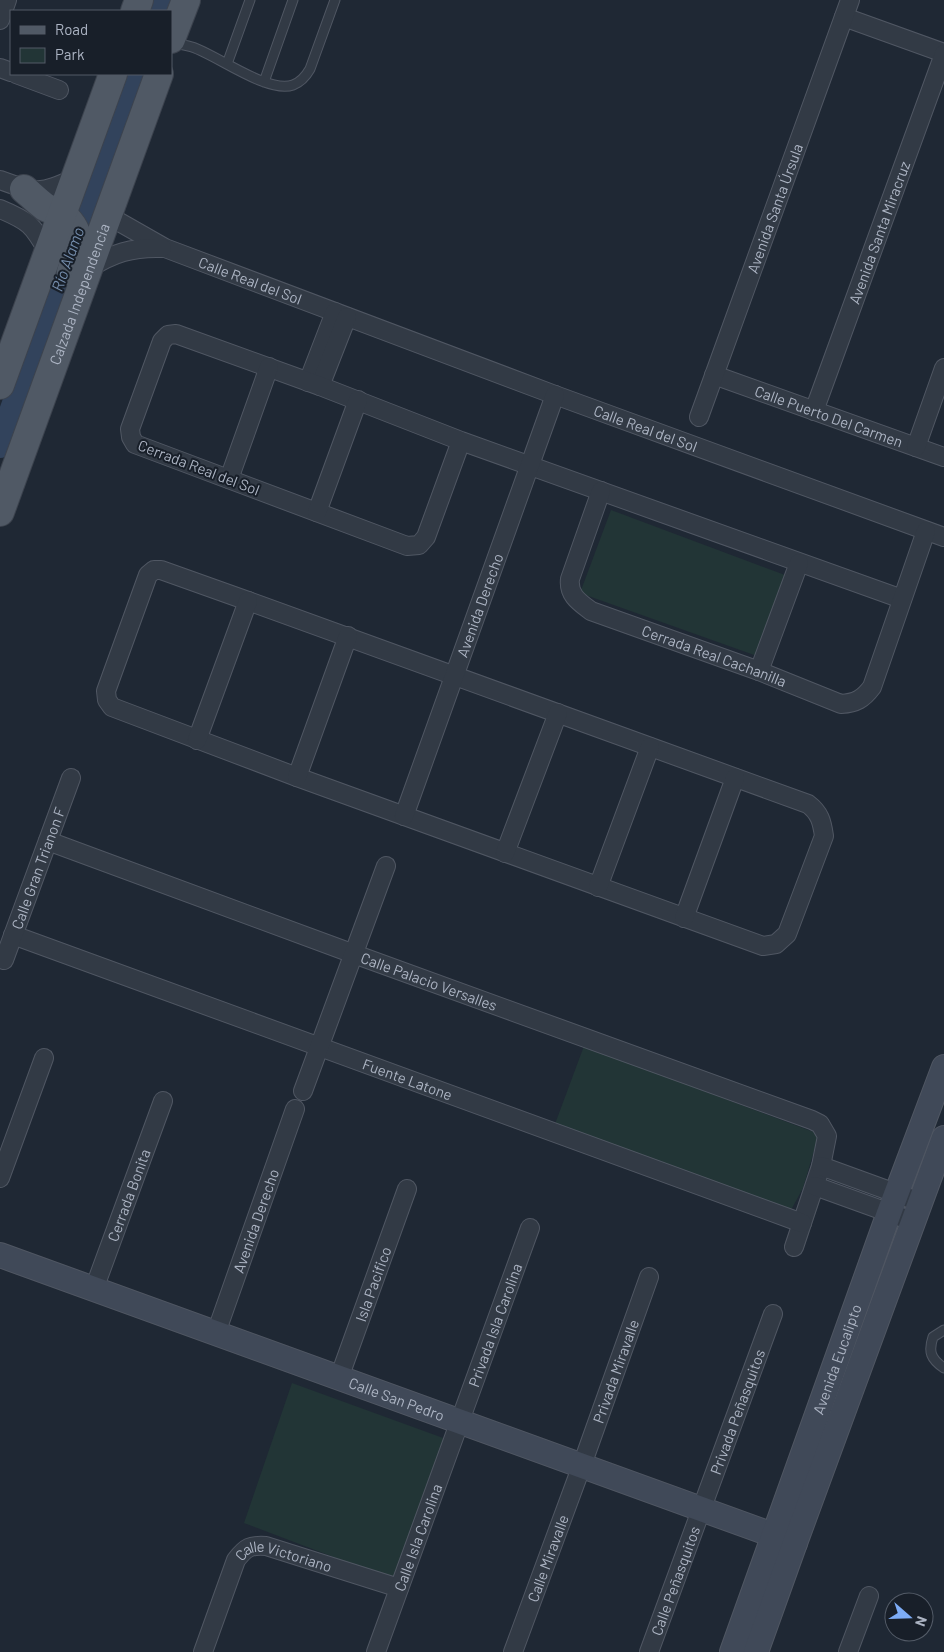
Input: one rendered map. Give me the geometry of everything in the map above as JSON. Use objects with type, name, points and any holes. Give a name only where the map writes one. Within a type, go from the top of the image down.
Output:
[{"type":"main road","points":[[172,38],[186,0]]},
{"type":"main road","points":[[0,385],[113,75]]},
{"type":"main road","name":"Calzada Independencia","points":[[0,512],[159,75]]},
{"type":"main road","points":[[12,185],[46,207],[62,214],[79,238],[78,251],[29,399],[27,416],[29,431]]},
{"type":"street","points":[[0,20],[7,0]]},
{"type":"street","name":"Avenida Santa Úrsula","points":[[700,417],[850,0]]},
{"type":"street","points":[[844,17],[944,54]]},
{"type":"street","name":"Avenida Santa Miracruz","points":[[814,411],[944,54]]},
{"type":"street","points":[[19,75],[59,90]]},
{"type":"street","points":[[12,185],[38,192],[76,178]]},
{"type":"street","points":[[0,209],[30,223],[48,252]]},
{"type":"street","name":"Calle Real del Sol","points":[[107,216],[165,248],[555,395],[944,537]]},
{"type":"street","name":"Calle Real del Sol","points":[[88,269],[105,258],[124,251],[144,248],[165,248]]},
{"type":"street","points":[[314,384],[341,315]]},
{"type":"street","name":"Cerrada Real del Sol","points":[[461,441],[426,536],[419,545],[407,546],[135,444],[131,437],[130,429],[162,341],[168,335],[176,334],[358,400],[530,466]]},
{"type":"street","points":[[229,479],[268,367]]},
{"type":"street","points":[[916,447],[944,368]]},
{"type":"street","name":"Calle Puerto Del Carmen","points":[[714,375],[944,457]]},
{"type":"street","name":"Avenida Derecho","points":[[404,816],[555,395]]},
{"type":"street","points":[[317,512],[358,400]]},
{"type":"street","points":[[530,466],[902,599]]},
{"type":"street","name":"Cerrada Real Cachanilla","points":[[601,491],[570,579],[569,586],[572,594],[579,602],[591,611],[759,671],[841,704],[855,703],[866,696],[872,687],[926,530]]},
{"type":"street","points":[[759,671],[799,563]]},
{"type":"street","points":[[154,570],[161,570],[348,636],[808,804],[815,809],[822,820],[824,836],[787,934],[776,944],[763,946],[197,740],[112,707],[107,700],[106,692],[148,575],[154,570]]},
{"type":"street","points":[[197,740],[248,600]]},
{"type":"street","points":[[297,777],[348,636]]},
{"type":"street","points":[[505,853],[558,713]]},
{"type":"street","points":[[598,887],[650,747]]},
{"type":"street","name":"Calle Gran Trianon F","points":[[4,960],[71,778]]},
{"type":"street","points":[[684,918],[735,778]]},
{"type":"street","name":"Calle Palacio Versalles","points":[[48,841],[812,1120],[820,1124],[827,1136],[821,1166]]},
{"type":"street","points":[[303,1091],[386,866]]},
{"type":"street","name":"Fuente Latone","points":[[13,935],[802,1223]]},
{"type":"street","points":[[0,1178],[44,1058]]},
{"type":"street","name":"Avenida Eucalipto","points":[[756,1652],[785,1539],[893,1203],[944,1067]]},
{"type":"street","name":"Cerrada Bonita","points":[[94,1289],[163,1101]]},
{"type":"street","name":"Avenida Derecho","points":[[216,1333],[295,1109]]},
{"type":"street","name":"Avenida Eucalipto","points":[[732,1652],[785,1539],[944,1138]]},
{"type":"street","points":[[794,1247],[821,1166],[893,1203],[916,1212]]},
{"type":"street","points":[[815,1186],[893,1203]]},
{"type":"street","name":"Isla Pacifico","points":[[339,1378],[406,1189]]},
{"type":"street","name":"Privada Isla Carolina","points":[[460,1422],[530,1228]]},
{"type":"street","name":"Calle San Pedro","points":[[0,1255],[785,1539]]},
{"type":"street","name":"Privada Miravalle","points":[[582,1465],[649,1278]]},
{"type":"street","name":"Privada Peñasquitos","points":[[701,1508],[772,1314]]},
{"type":"street","name":"Calle Isla Carolina","points":[[376,1652],[460,1422]]},
{"type":"street","name":"Calle Miravalle","points":[[513,1652],[582,1465]]},
{"type":"street","name":"Calle Peñasquitos","points":[[649,1652],[701,1508]]},
{"type":"street","name":"Calle Victoriano","points":[[203,1652],[236,1560],[244,1549],[254,1545],[266,1546],[399,1588]]},
{"type":"street","points":[[848,1652],[869,1596]]},
{"type":"lane","points":[[227,64],[250,0]]},
{"type":"lane","points":[[264,82],[293,0]]},
{"type":"lane","points":[[172,41],[192,47],[264,82],[279,86],[293,85],[304,78],[310,69],[335,0]]},
{"type":"lane","points":[[944,1330],[933,1337],[929,1347],[935,1361],[944,1368]]},
{"type":"green space","points":[[611,510],[785,575],[757,656],[580,593]]},
{"type":"green space","points":[[584,1046],[819,1134],[803,1188],[791,1210],[555,1124]]},
{"type":"green space","points":[[292,1383],[446,1439],[394,1580],[244,1523]]},
{"type":"waterway","name":"Río Alamo","points":[[157,10],[161,0]]},
{"type":"waterway","name":"Río Alamo","points":[[0,445],[134,75]]}]
